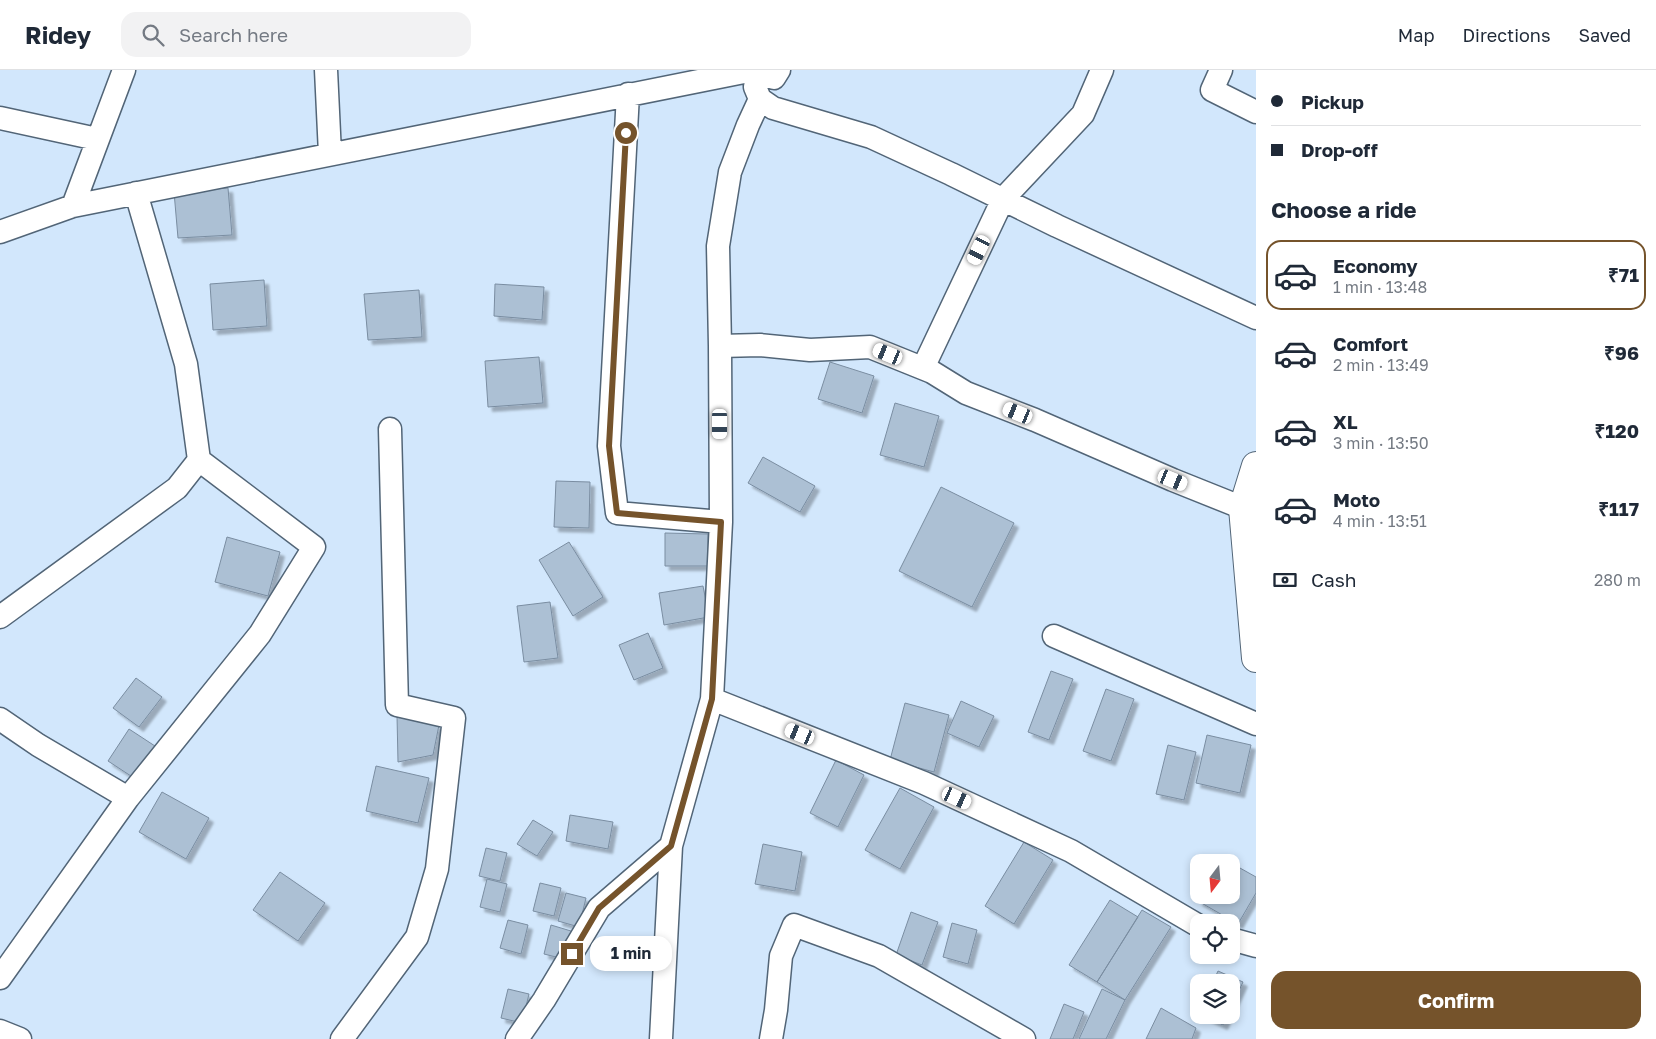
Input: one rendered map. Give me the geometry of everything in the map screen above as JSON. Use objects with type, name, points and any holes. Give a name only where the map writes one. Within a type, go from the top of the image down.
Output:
[{"type":"street","points":[[73,206],[124,70]]},
{"type":"street","points":[[326,70],[330,154]]},
{"type":"street","points":[[0,232],[73,206],[749,71],[774,78],[778,70]]},
{"type":"street","points":[[923,368],[1003,199],[1083,114],[1102,70]]},
{"type":"street","points":[[1221,70],[1212,90],[1256,112]]},
{"type":"street","points":[[749,71],[760,99],[773,108],[871,137],[1256,318]]},
{"type":"street","points":[[628,94],[609,446],[617,513],[721,522]]},
{"type":"street","points":[[660,1039],[671,846],[712,699],[721,522],[718,246],[730,172],[760,99]]},
{"type":"street","points":[[0,118],[97,139]]},
{"type":"street","points":[[0,978],[128,798],[260,634],[314,546],[199,460],[186,364],[136,193]]},
{"type":"street","points":[[720,346],[760,345],[810,350],[870,347],[932,372],[966,393],[1243,508]]},
{"type":"street","points":[[342,1039],[417,937],[437,869],[454,718],[397,705],[390,429]]},
{"type":"street","points":[[0,617],[177,488],[199,460]]},
{"type":"street","points":[[1256,466],[1243,508],[1256,658]]},
{"type":"street","points":[[1054,636],[1256,724]]},
{"type":"street","points":[[712,699],[924,782],[1071,852],[1190,921]]},
{"type":"street","points":[[0,719],[38,745],[128,798]]},
{"type":"street","points":[[517,1039],[544,1000],[599,908],[671,846]]},
{"type":"street","points":[[771,1039],[781,956],[794,925],[879,956],[1024,1039]]},
{"type":"street","points":[[1240,941],[1256,946]]},
{"type":"street","points":[[0,1031],[20,1039]]},
{"type":"building","points":[[228,188],[232,235],[178,238],[174,192]]},
{"type":"building","points":[[264,280],[267,326],[213,330],[210,284]]},
{"type":"building","points":[[495,284],[544,287],[542,320],[494,316]]},
{"type":"building","points":[[419,290],[422,337],[368,340],[364,294]]},
{"type":"building","points":[[539,357],[543,403],[488,407],[485,361]]},
{"type":"building","points":[[830,362],[874,376],[862,413],[818,399]]},
{"type":"building","points":[[895,403],[939,416],[924,467],[880,455]]},
{"type":"building","points":[[763,457],[815,486],[800,512],[748,483]]},
{"type":"building","points":[[556,481],[590,482],[589,528],[554,527]]},
{"type":"building","points":[[941,487],[1014,523],[972,607],[899,571]]},
{"type":"building","points":[[665,533],[708,534],[708,566],[665,566]]},
{"type":"building","points":[[227,537],[280,552],[268,596],[215,582]]},
{"type":"building","points":[[569,542],[603,597],[573,616],[539,560]]},
{"type":"building","points":[[703,586],[709,617],[664,625],[659,593]]},
{"type":"building","points":[[550,602],[558,658],[524,662],[517,606]]},
{"type":"building","points":[[648,633],[663,668],[634,680],[619,645]]},
{"type":"building","points":[[1051,671],[1073,679],[1049,740],[1028,732]]},
{"type":"building","points":[[136,678],[162,697],[139,727],[113,708]]},
{"type":"building","points":[[1106,689],[1134,699],[1111,761],[1083,751]]},
{"type":"building","points":[[961,701],[994,716],[979,747],[947,733]]},
{"type":"building","points":[[905,703],[949,715],[934,772],[890,760]]},
{"type":"building","points":[[397,716],[439,725],[433,755],[398,762]]},
{"type":"building","points":[[129,729],[158,748],[137,780],[108,761]]},
{"type":"building","points":[[1207,735],[1251,745],[1240,793],[1196,783]]},
{"type":"building","points":[[1168,745],[1196,752],[1184,800],[1156,794]]},
{"type":"building","points":[[836,760],[864,775],[838,827],[810,813]]},
{"type":"building","points":[[376,766],[429,778],[418,823],[366,811]]},
{"type":"building","points":[[900,788],[934,807],[900,869],[865,850]]},
{"type":"building","points":[[162,792],[209,818],[186,859],[139,832]]},
{"type":"building","points":[[570,815],[613,822],[608,849],[566,841]]},
{"type":"building","points":[[533,820],[553,832],[537,856],[517,844]]},
{"type":"building","points":[[1024,842],[1053,860],[1014,924],[985,906]]},
{"type":"building","points":[[763,844],[802,852],[795,891],[755,884]]},
{"type":"building","points":[[486,848],[507,853],[500,881],[479,876]]},
{"type":"building","points":[[1240,868],[1256,877],[1256,893],[1240,921],[1240,914],[1221,914],[1203,904],[1240,904]]},
{"type":"building","points":[[280,872],[325,903],[298,941],[253,910]]},
{"type":"building","points":[[487,879],[507,884],[500,912],[480,907]]},
{"type":"building","points":[[540,883],[561,888],[554,916],[533,911]]},
{"type":"building","points":[[566,893],[586,898],[579,927],[558,921]]},
{"type":"building","points":[[1110,900],[1138,917],[1097,982],[1069,965]]},
{"type":"building","points":[[1142,910],[1171,927],[1125,1000],[1097,982]]},
{"type":"building","points":[[911,912],[938,922],[922,965],[896,955]]},
{"type":"building","points":[[508,920],[528,925],[521,954],[500,948]]},
{"type":"building","points":[[952,923],[977,930],[968,964],[943,957]]},
{"type":"building","points":[[551,925],[571,931],[564,959],[544,954]]},
{"type":"building","points":[[508,989],[529,994],[522,1023],[501,1018]]},
{"type":"building","points":[[1102,989],[1125,1000],[1106,1039],[1079,1039]]},
{"type":"building","points":[[1064,1004],[1084,1012],[1073,1039],[1050,1039]]},
{"type":"building","points":[[1161,1008],[1196,1028],[1192,1039],[1146,1039]]},
{"type":"route","points":[[572,954],[599,908],[671,846],[712,699],[721,522],[617,513],[609,446],[626,133]]}]
